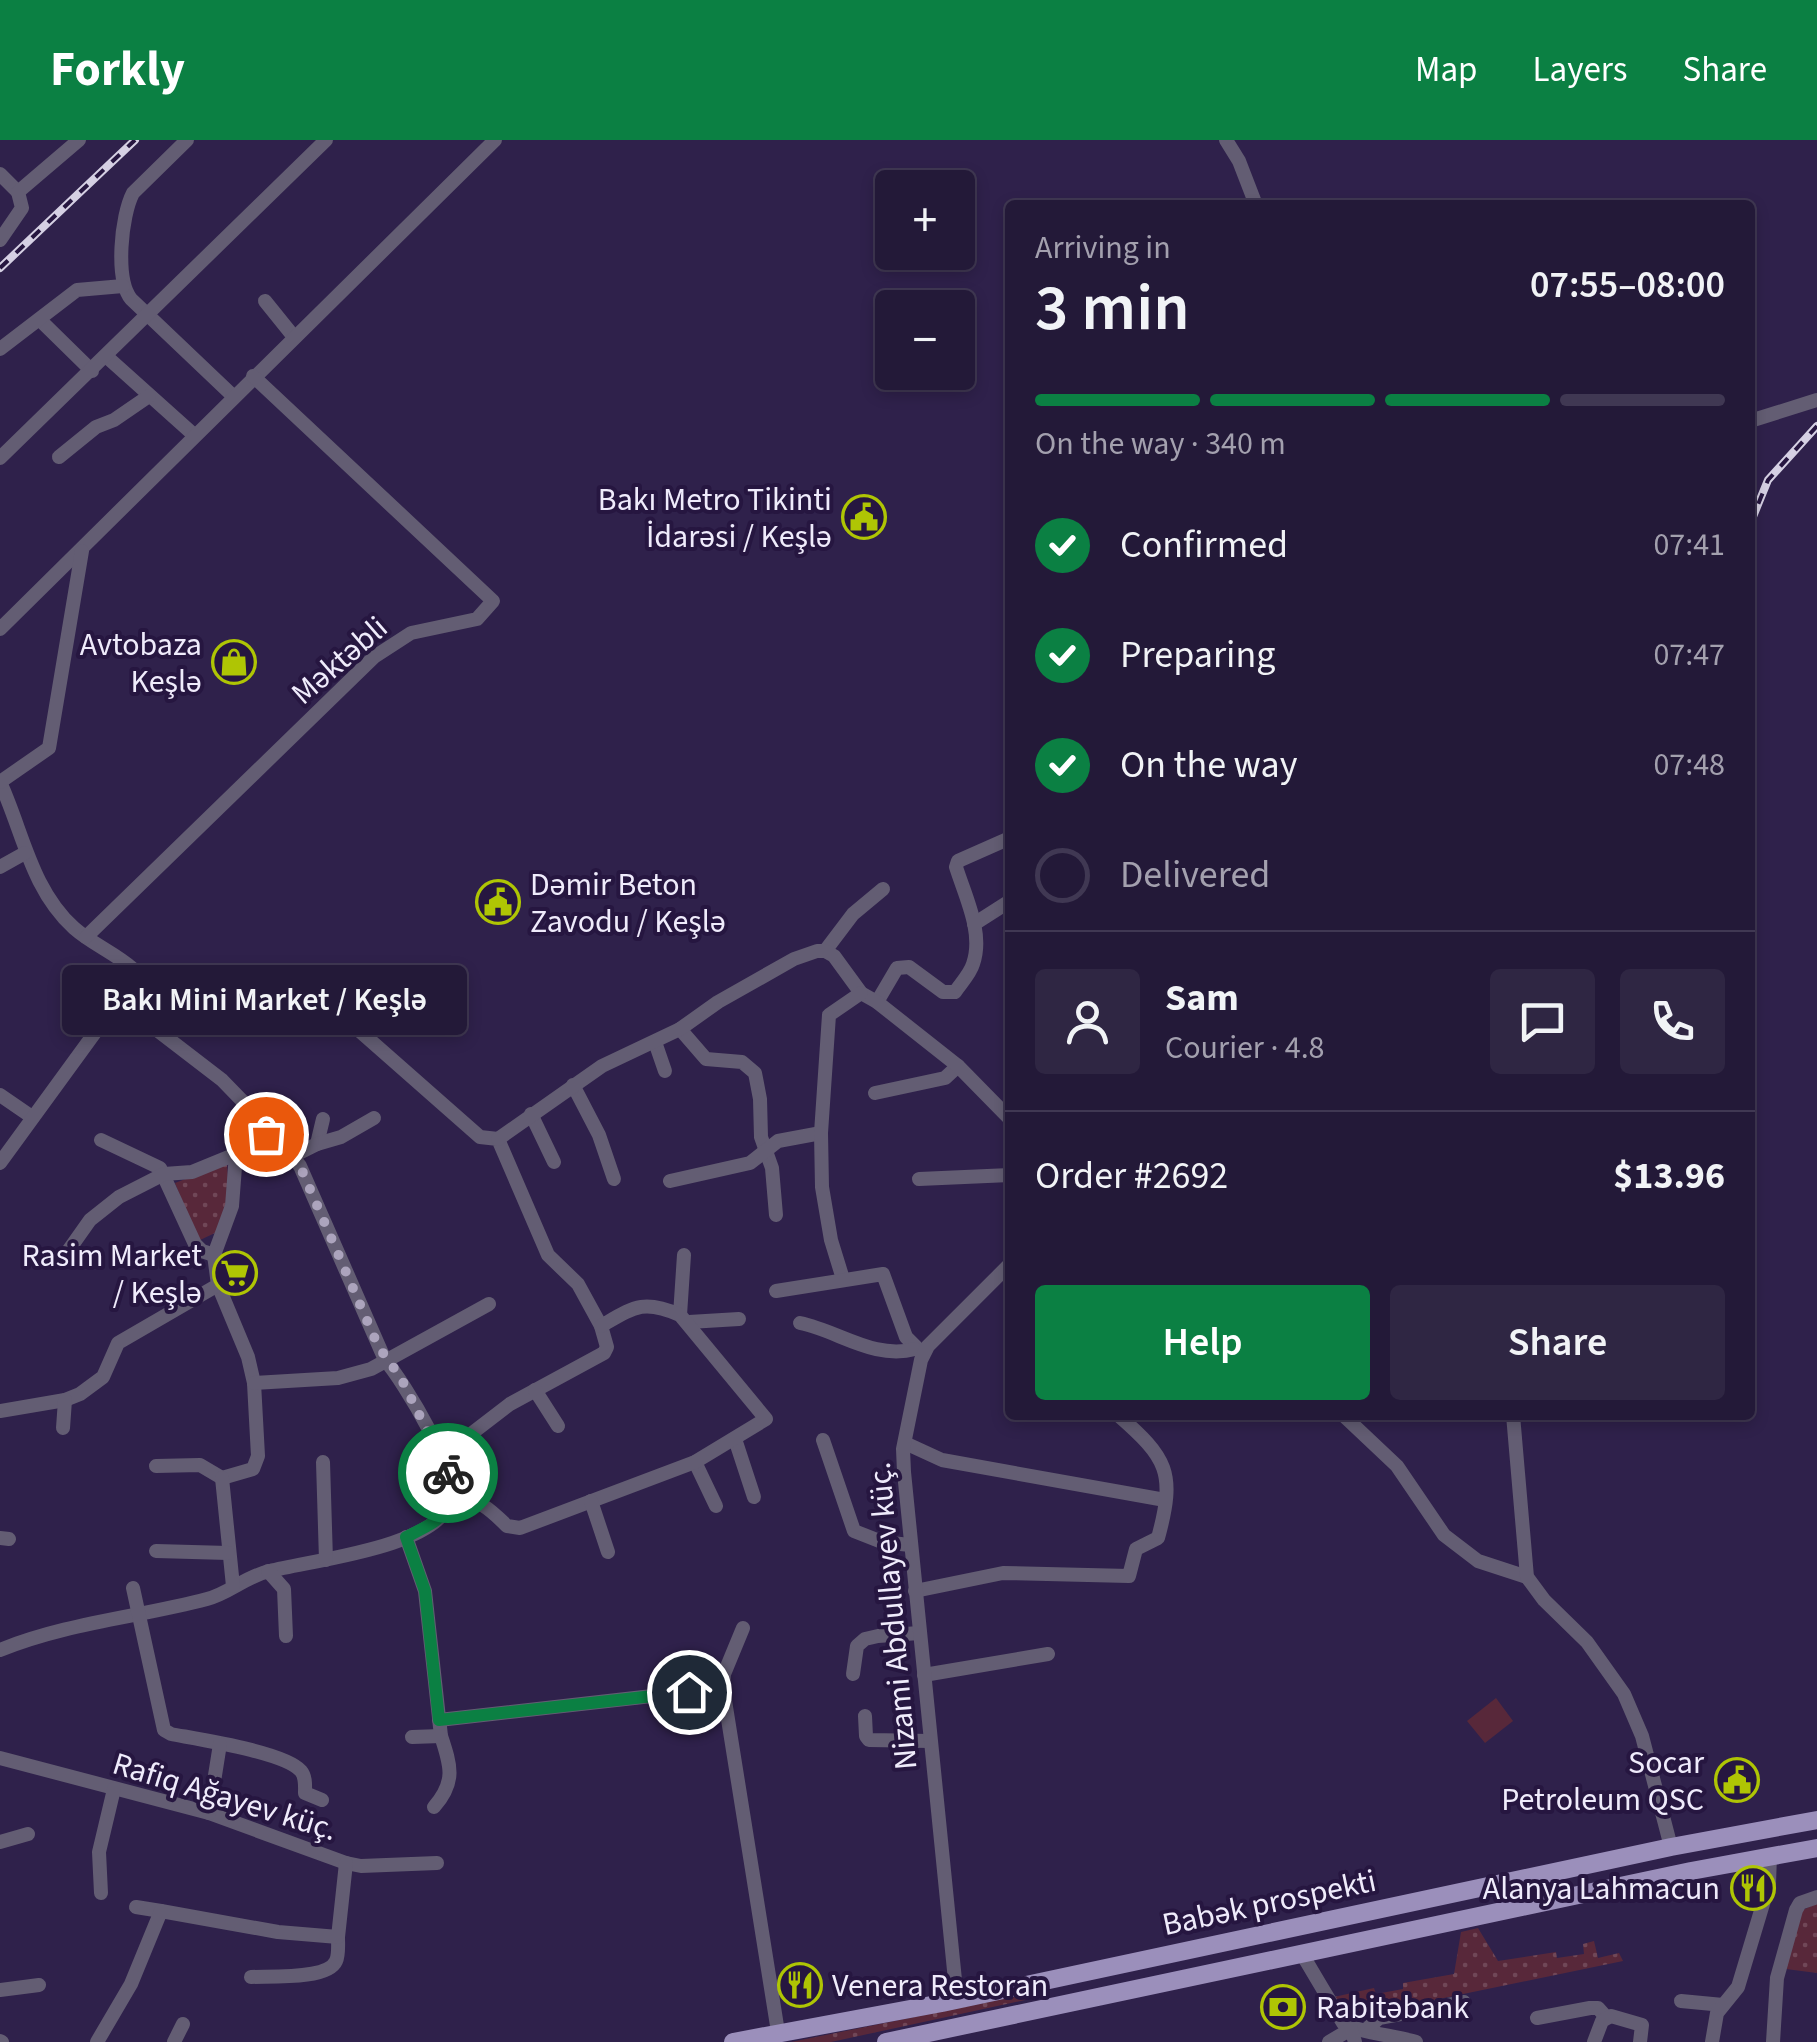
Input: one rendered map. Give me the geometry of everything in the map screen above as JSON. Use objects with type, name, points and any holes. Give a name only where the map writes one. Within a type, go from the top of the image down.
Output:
[{"type":"main road","name":"Babək prospekti","points":[[779,2037],[921,2013],[949,2001],[1671,1847],[1817,1820]]},
{"type":"main road","name":"Babək prospekti","points":[[866,2042],[888,2042],[1817,1848]]},
{"type":"main road","points":[[733,2042],[779,2037]]},
{"type":"street","points":[[18,192],[80,140]]},
{"type":"street","points":[[186,140],[128,202],[123,227],[123,286],[132,300],[233,396]]},
{"type":"street","points":[[0,458],[326,140]]},
{"type":"street","points":[[0,629],[496,140]]},
{"type":"street","points":[[1226,140],[1254,200]]},
{"type":"street","points":[[0,174],[18,192],[22,208],[0,240]]},
{"type":"street","points":[[0,349],[77,290],[123,286]]},
{"type":"street","points":[[264,300],[294,337]]},
{"type":"street","points":[[40,320],[92,370]]},
{"type":"street","points":[[107,357],[194,435]]},
{"type":"street","name":"Məktəbli","points":[[86,937],[374,657],[411,633],[477,619],[493,601],[253,376]]},
{"type":"street","points":[[58,458],[96,427],[114,420],[149,396]]},
{"type":"street","points":[[1755,419],[1817,400]]},
{"type":"street","points":[[0,1163],[110,1012],[124,1002],[133,982],[132,969],[61,914],[25,853],[0,782],[49,748],[82,550]]},
{"type":"street","points":[[877,1002],[902,966],[943,992],[954,992],[972,967],[976,950],[974,924],[956,866],[958,861],[1005,840]]},
{"type":"street","points":[[0,867],[25,853]]},
{"type":"street","points":[[329,1004],[480,1137],[498,1139],[618,1056],[680,1029],[718,1002],[794,959],[825,951],[852,914],[882,888]]},
{"type":"street","points":[[974,924],[1005,905]]},
{"type":"street","points":[[825,951],[834,956],[860,993],[958,1066],[1005,1114]]},
{"type":"street","points":[[843,1279],[825,1212],[821,1132],[829,1015],[860,993]]},
{"type":"street","points":[[0,1650],[54,1633],[212,1598],[268,1571],[326,1560],[406,1537],[441,1517],[452,1494],[441,1457],[401,1378],[385,1360],[294,1156],[260,1128],[252,1111],[222,1080],[124,1002]]},
{"type":"street","points":[[680,1029],[706,1059],[742,1062],[755,1073],[761,1137],[772,1168],[776,1215]]},
{"type":"street","points":[[655,1042],[665,1070]]},
{"type":"street","points":[[874,1094],[945,1078],[958,1066]]},
{"type":"street","points":[[572,1085],[598,1135],[614,1178]]},
{"type":"street","points":[[0,1095],[32,1117]]},
{"type":"street","points":[[531,1114],[554,1162]]},
{"type":"street","points":[[294,1156],[341,1137],[374,1118]]},
{"type":"street","points":[[317,1144],[323,1119]]},
{"type":"street","points":[[61,1261],[90,1220],[119,1197],[164,1174],[192,1172],[236,1154],[260,1128]]},
{"type":"street","points":[[670,1180],[750,1163],[789,1138],[821,1132]]},
{"type":"street","points":[[441,1457],[492,1416],[604,1353],[607,1347],[601,1326],[578,1284],[548,1256],[498,1139]]},
{"type":"street","points":[[102,1140],[153,1162],[164,1174],[195,1244],[202,1252],[214,1256]]},
{"type":"street","points":[[156,1466],[200,1465],[222,1478],[249,1471],[258,1462],[254,1383],[248,1357],[218,1286],[214,1256],[232,1206],[236,1154]]},
{"type":"street","points":[[919,1179],[1005,1175]]},
{"type":"street","points":[[684,1254],[684,1319]]},
{"type":"street","name":"Nizami Abdullayev küç.","points":[[949,2001],[930,1741],[910,1545],[905,1443],[919,1351],[1005,1269]]},
{"type":"street","points":[[776,1291],[885,1275],[906,1337],[919,1351]]},
{"type":"street","points":[[0,1411],[80,1394],[103,1377],[118,1343],[218,1286]]},
{"type":"street","points":[[254,1383],[338,1378],[370,1369],[490,1304]]},
{"type":"street","points":[[452,1494],[486,1504],[512,1528],[695,1462],[766,1419],[684,1319],[664,1308],[637,1305],[601,1326]]},
{"type":"street","points":[[684,1319],[739,1319]]},
{"type":"street","points":[[800,1323],[822,1327],[868,1348],[919,1351]]},
{"type":"street","points":[[535,1390],[558,1426]]},
{"type":"street","points":[[63,1428],[64,1400]]},
{"type":"street","points":[[915,1591],[1003,1572],[1129,1576],[1136,1549],[1158,1538],[1166,1480],[1160,1456],[1123,1420]]},
{"type":"street","points":[[1348,1420],[1397,1466],[1444,1535],[1478,1561],[1527,1577]]},
{"type":"street","points":[[1513,1420],[1527,1577],[1544,1600],[1587,1642],[1624,1694],[1642,1736],[1671,1847]]},
{"type":"street","points":[[735,1439],[754,1497]]},
{"type":"street","points":[[824,1440],[854,1531],[882,1542],[910,1545]]},
{"type":"street","points":[[905,1443],[942,1460],[1164,1500]]},
{"type":"street","points":[[323,1462],[326,1560]]},
{"type":"street","points":[[695,1462],[716,1506]]},
{"type":"street","points":[[222,1478],[234,1586]]},
{"type":"street","points":[[591,1502],[608,1552]]},
{"type":"street","points":[[406,1537],[425,1591],[441,1736],[448,1757],[449,1786],[434,1807]]},
{"type":"street","points":[[156,1551],[228,1553]]},
{"type":"street","points":[[268,1571],[284,1589],[286,1636]]},
{"type":"street","points":[[133,1588],[164,1730],[274,1756],[300,1770],[305,1794],[322,1800]]},
{"type":"street","points":[[743,1628],[724,1674],[723,1688],[779,2037]]},
{"type":"street","points":[[853,1674],[857,1646],[864,1640],[919,1632]]},
{"type":"street","points":[[924,1674],[1048,1654]]},
{"type":"street","points":[[439,1720],[723,1688]]},
{"type":"street","points":[[865,1716],[869,1740],[930,1741]]},
{"type":"street","points":[[412,1736],[441,1736]]},
{"type":"street","points":[[210,1813],[220,1744]]},
{"type":"street","name":"Rafiq Ağayev küç.","points":[[0,1758],[210,1813],[360,1866],[437,1864]]},
{"type":"street","points":[[101,1892],[100,1852],[114,1788]]},
{"type":"street","points":[[0,1842],[28,1834]]},
{"type":"street","points":[[1712,2042],[1723,2005],[1738,1987],[1769,1884],[1770,1855]]},
{"type":"street","points":[[251,1977],[314,1974],[332,1968],[338,1960],[346,1862]]},
{"type":"street","points":[[1773,2042],[1776,1978],[1796,1910],[1800,1903],[1817,1897]]},
{"type":"street","points":[[136,1907],[278,1932],[338,1937]]},
{"type":"street","points":[[97,2042],[130,1984],[161,1912]]},
{"type":"street","points":[[1302,1954],[1337,2016],[1358,2034],[1416,2042]]},
{"type":"street","points":[[0,1990],[38,1985]]},
{"type":"street","points":[[1682,2001],[1723,2005]]},
{"type":"street","points":[[1329,2042],[1358,2034],[1380,2018],[1464,2002]]},
{"type":"street","points":[[1537,2018],[1598,2008],[1606,2017],[1642,2025],[1640,2042]]},
{"type":"street","points":[[1594,2042],[1606,2017]]},
{"type":"street","points":[[174,2042],[182,2024]]},
{"type":"shaded area","points":[[227,1163],[229,1193],[217,1232],[198,1241],[175,1183]]},
{"type":"shaded area","points":[[1496,1698],[1513,1721],[1485,1743],[1467,1721]]},
{"type":"shaded area","points":[[1817,1903],[1817,1973],[1786,1969],[1801,1911]]},
{"type":"shaded area","points":[[1478,1928],[1498,1961],[1556,1952],[1557,1958],[1584,1954],[1583,1944],[1594,1941],[1598,1958],[1619,1953],[1623,1961],[1352,2017],[1343,2014],[1334,1997],[1374,1988],[1376,1994],[1403,1989],[1403,1983],[1454,1974],[1461,1932]]},
{"type":"shaded area","points":[[1028,1994],[1030,1999],[831,2042],[791,2042]]},
{"type":"railway","points":[[0,268],[135,140]]},
{"type":"railway","points":[[1755,512],[1768,480],[1817,426]]},
{"type":"way so far","points":[[266,1134],[294,1156],[300,1166],[378,1346],[401,1378],[448,1473]]},
{"type":"place","name":"Bakı Metro Tikinti İdarəsi / Keşlə","points":[[864,517]]},
{"type":"place","name":"Avtobaza Keşlə","points":[[234,662]]},
{"type":"place","name":"Dəmir Beton Zavodu / Keşlə","points":[[498,902]]},
{"type":"place","name":"Bakı Mini Market / Keşlə","points":[[266,1134]]},
{"type":"place","name":"Rasim Market / Keşlə","points":[[235,1273]]},
{"type":"place","name":"Socar Petroleum QSC","points":[[1737,1780]]},
{"type":"place","name":"Alanya Lahmacun","points":[[1753,1888]]},
{"type":"place","name":"Venera Restoran","points":[[800,1985]]},
{"type":"place","name":"Rabitəbank","points":[[1283,2007]]},
{"type":"route","points":[[448,1473],[450,1505],[432,1524],[406,1537],[425,1591],[439,1720],[689,1692]]}]
